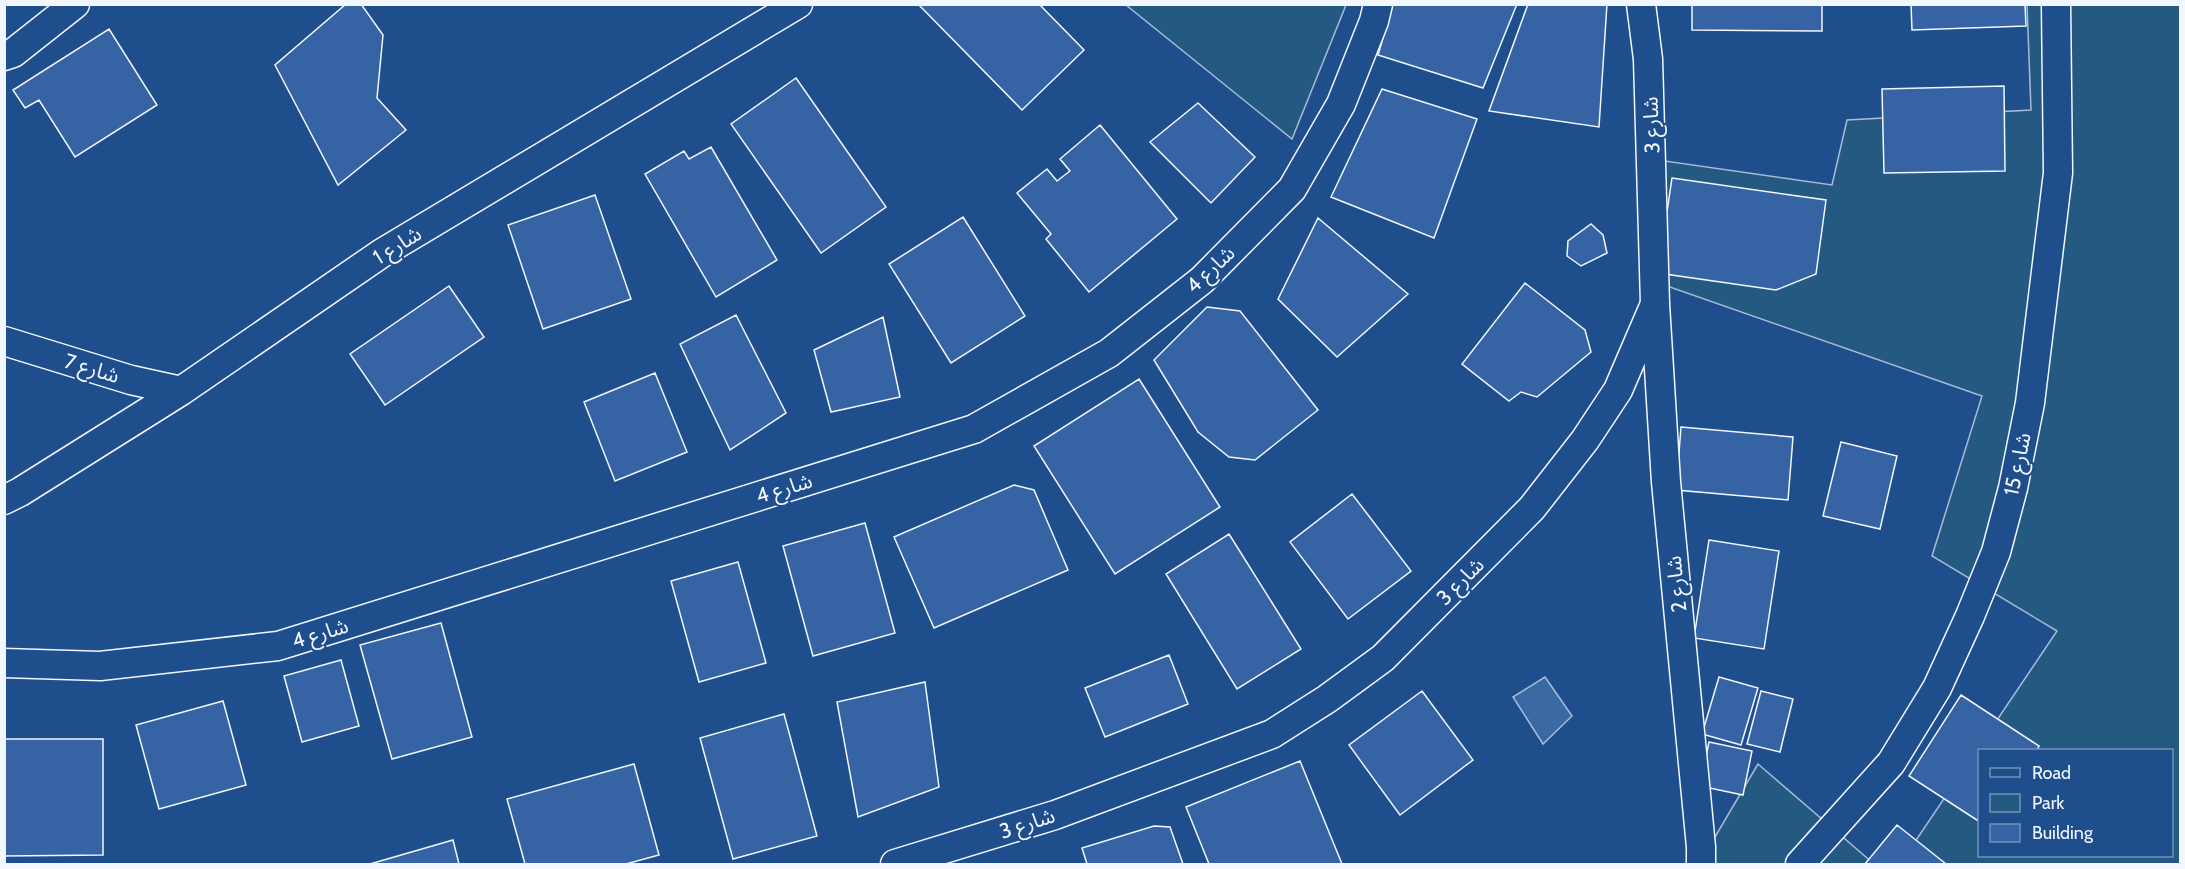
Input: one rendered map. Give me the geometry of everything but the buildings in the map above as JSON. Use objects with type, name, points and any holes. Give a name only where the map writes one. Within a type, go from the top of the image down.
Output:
[{"type":"street","points":[[4,56],[13,53],[75,4]]},
{"type":"street","name":"شارع 1","points":[[4,500],[181,391],[382,253],[798,4]]},
{"type":"street","name":"شارع 4","points":[[4,663],[100,666],[278,646],[974,429],[1109,353],[1202,280],[1292,189],[1341,104],[1374,21],[1378,4]]},
{"type":"street","name":"شارع 3","points":[[895,864],[1055,815],[1272,734],[1327,699],[1383,658],[1532,508],[1585,440],[1618,390],[1655,304],[1648,59],[1641,4]]},
{"type":"street","name":"شارع 15","points":[[1800,864],[1891,763],[1936,688],[1970,616],[1996,552],[2013,488],[2030,403],[2058,173],[2056,4]]},
{"type":"street","name":"شارع 2","points":[[1655,304],[1666,482],[1701,864]]},
{"type":"street","name":"شارع 7","points":[[4,341],[130,380],[181,391]]},
{"type":"green space","points":[[1126,5],[1346,5],[1292,139]]},
{"type":"green space","points":[[2027,5],[2180,5],[2180,864],[1900,864],[2057,631],[1932,556],[1982,396],[1644,278],[1665,161],[1832,185],[1847,120],[2031,110]]},
{"type":"green space","points":[[1758,764],[1874,864],[1699,864]]},
{"type":"shaded area","points":[[1545,677],[1572,716],[1543,744],[1513,697]]}]
